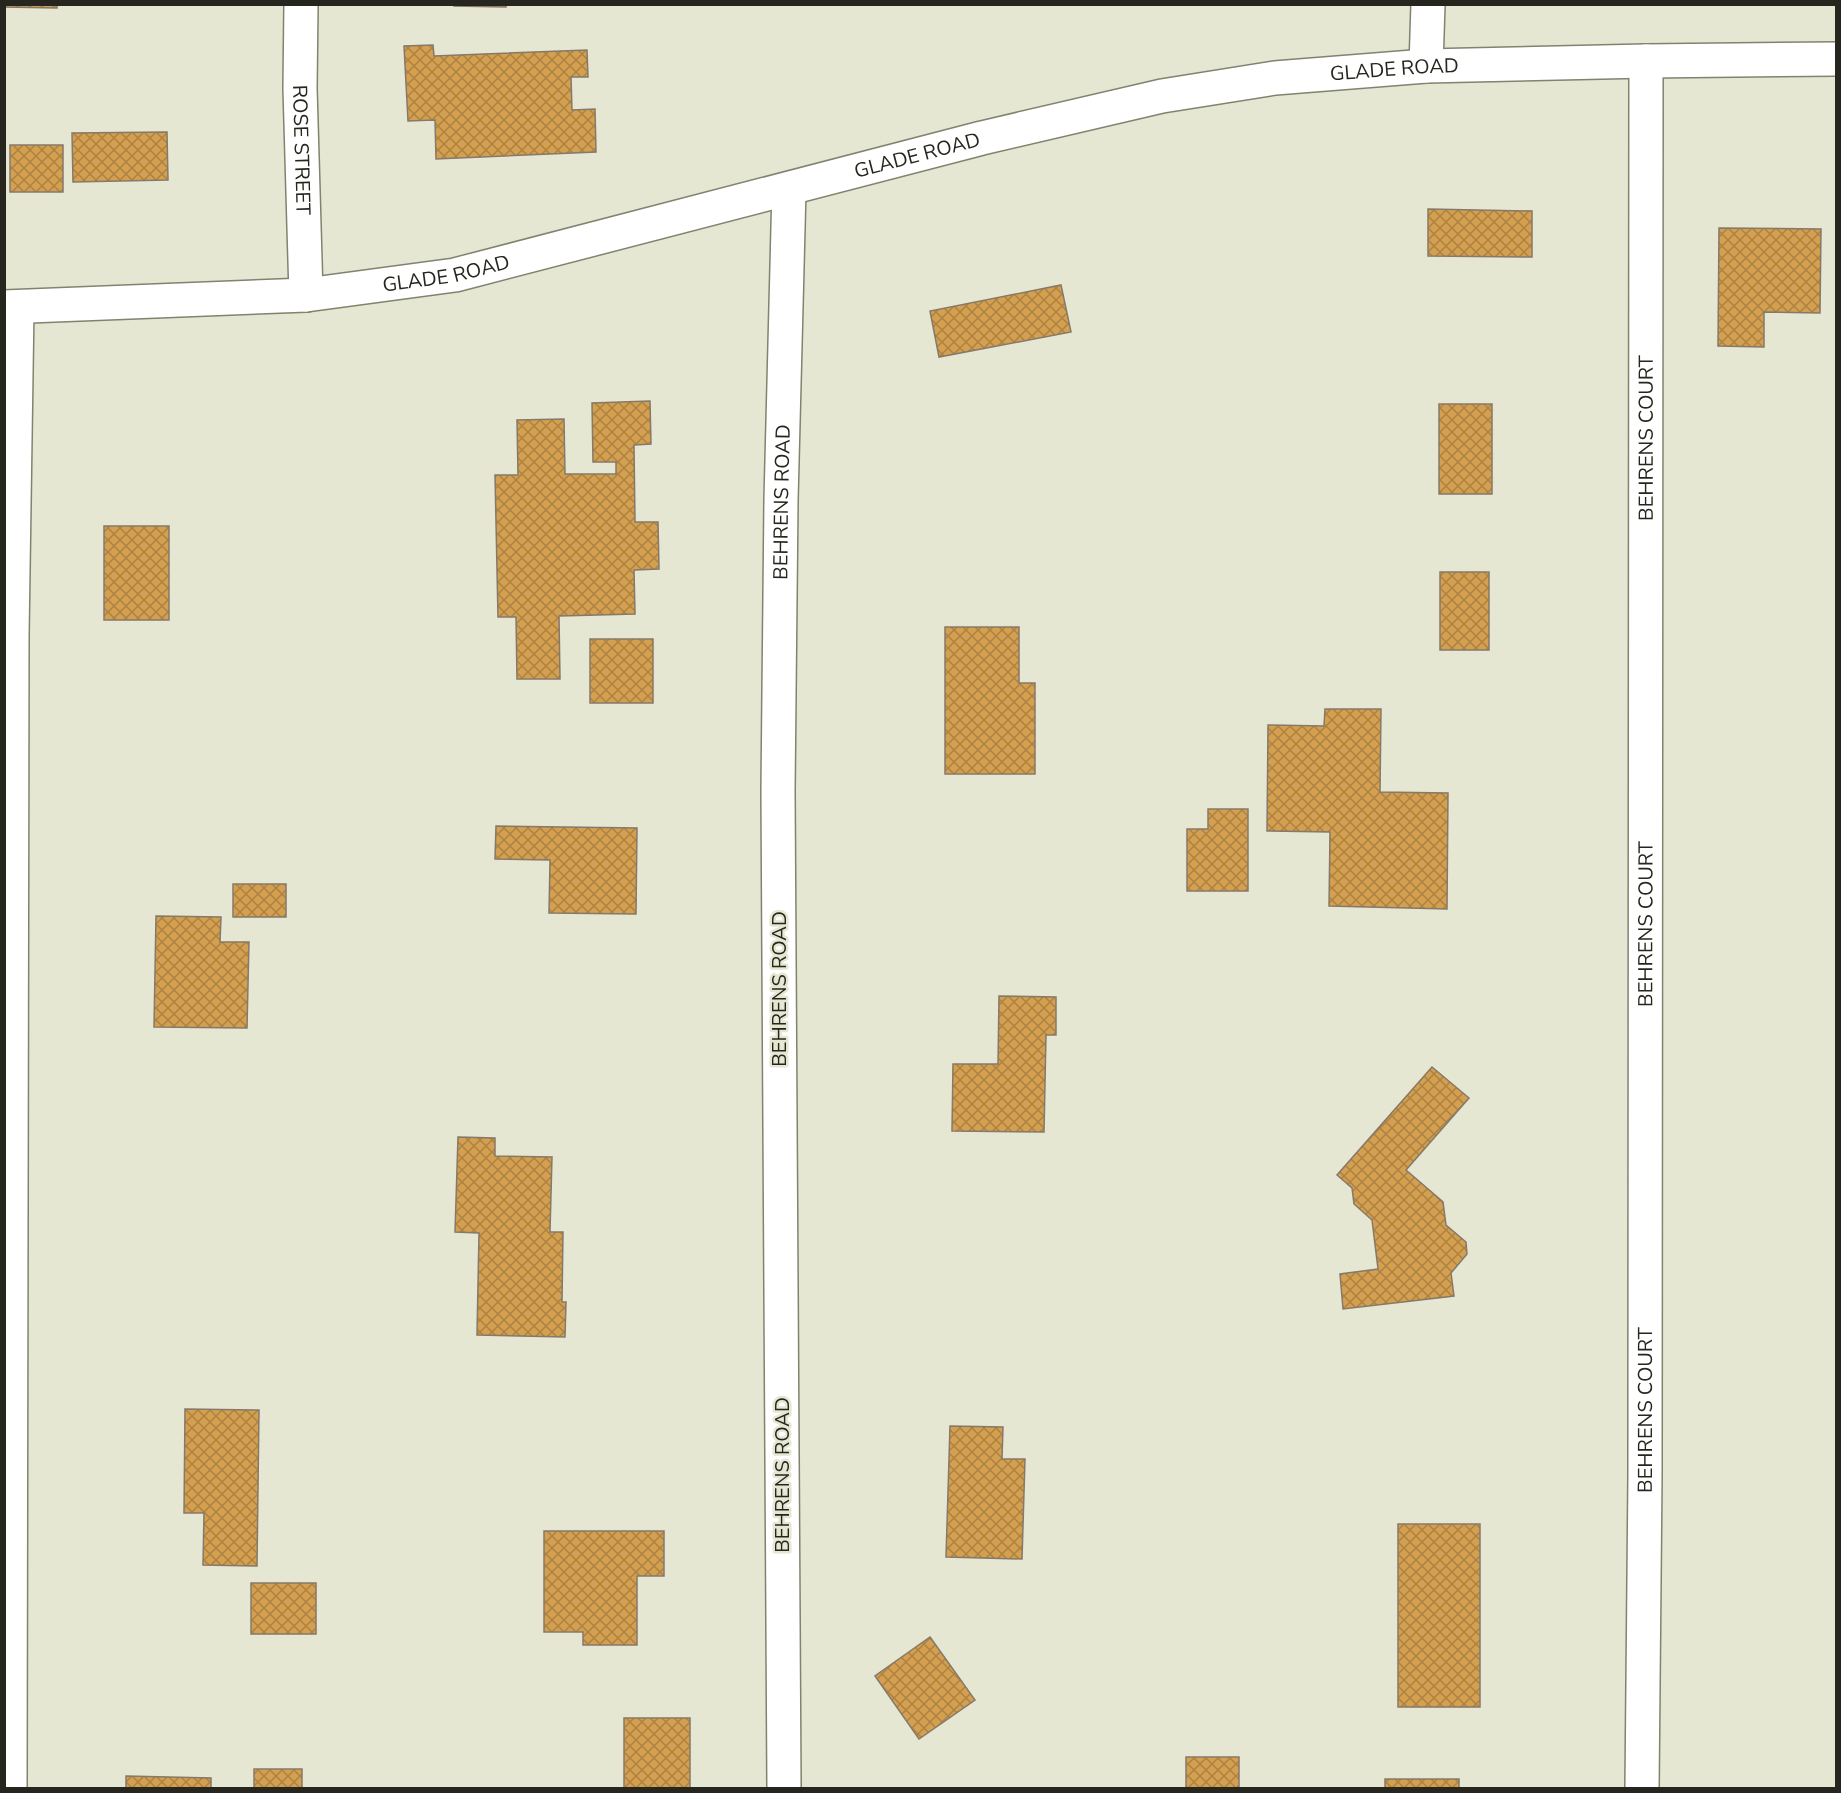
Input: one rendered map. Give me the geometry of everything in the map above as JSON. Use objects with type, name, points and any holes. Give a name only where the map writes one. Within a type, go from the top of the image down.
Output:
[{"type":"street","name":"ROSE STREET","points":[[301,4],[300,88],[306,295]]},
{"type":"street","points":[[1426,66],[1428,4]]},
{"type":"street","name":"GLADE ROAD","points":[[11,307],[306,295],[455,275],[982,138],[1162,96],[1275,78],[1426,66],[1836,58]]},
{"type":"street","name":"BEHRENS COURT","points":[[1642,1788],[1645,1474],[1646,61]]},
{"type":"street","name":"BEHRENS ROAD","points":[[784,1788],[778,791],[781,500],[789,189]]},
{"type":"street","points":[[10,1788],[11,307]]},
{"type":"building","points":[[4,4],[57,4],[57,8],[4,7]]},
{"type":"building","points":[[454,4],[506,4],[506,7],[454,6]]},
{"type":"building","points":[[433,45],[434,56],[587,50],[588,77],[571,77],[572,110],[595,109],[596,152],[436,159],[435,120],[408,121],[404,46]]},
{"type":"building","points":[[167,132],[168,180],[73,182],[72,133]]},
{"type":"building","points":[[10,145],[63,145],[63,192],[10,192]]},
{"type":"building","points":[[1428,209],[1532,211],[1532,257],[1428,256]]},
{"type":"building","points":[[1719,228],[1821,229],[1820,313],[1764,312],[1764,347],[1718,346]]},
{"type":"building","points":[[1061,285],[1071,332],[939,357],[930,311]]},
{"type":"building","points":[[650,401],[651,444],[634,445],[635,522],[658,522],[659,569],[634,570],[635,614],[559,616],[560,679],[517,679],[516,617],[498,617],[495,475],[518,475],[517,420],[564,419],[565,474],[616,474],[616,462],[593,462],[592,403]]},
{"type":"building","points":[[1439,404],[1492,404],[1492,494],[1439,494]]},
{"type":"building","points":[[104,526],[169,526],[169,620],[104,620]]},
{"type":"building","points":[[1440,572],[1489,572],[1489,650],[1440,650]]},
{"type":"building","points":[[945,627],[1019,627],[1019,683],[1035,683],[1035,774],[945,774]]},
{"type":"building","points":[[590,639],[653,639],[653,703],[590,703]]},
{"type":"building","points":[[1325,709],[1381,709],[1380,792],[1448,793],[1447,909],[1329,906],[1330,832],[1267,831],[1268,725],[1324,726]]},
{"type":"building","points":[[1208,809],[1248,809],[1248,891],[1187,891],[1187,829],[1208,829]]},
{"type":"building","points":[[496,826],[637,828],[636,914],[549,913],[550,860],[495,859]]},
{"type":"building","points":[[233,884],[286,884],[286,917],[233,917]]},
{"type":"building","points":[[156,916],[221,917],[220,942],[249,942],[247,1028],[154,1027]]},
{"type":"building","points":[[999,996],[1056,997],[1056,1035],[1046,1035],[1044,1132],[952,1131],[953,1064],[998,1064]]},
{"type":"building","points":[[1432,1067],[1469,1098],[1406,1170],[1443,1202],[1446,1225],[1466,1242],[1467,1254],[1451,1273],[1454,1296],[1343,1309],[1340,1274],[1378,1269],[1372,1220],[1354,1204],[1352,1188],[1337,1175]]},
{"type":"building","points":[[458,1137],[495,1138],[495,1156],[552,1157],[550,1232],[563,1232],[562,1302],[566,1302],[565,1337],[477,1335],[479,1233],[455,1232]]},
{"type":"building","points":[[185,1409],[259,1410],[257,1566],[203,1565],[204,1513],[184,1513]]},
{"type":"building","points":[[950,1426],[1003,1427],[1002,1459],[1025,1459],[1022,1559],[946,1557]]},
{"type":"building","points":[[1398,1524],[1480,1524],[1480,1707],[1398,1707]]},
{"type":"building","points":[[544,1531],[664,1531],[664,1576],[637,1576],[637,1645],[583,1645],[583,1632],[544,1632]]},
{"type":"building","points":[[251,1583],[316,1583],[316,1634],[251,1634]]},
{"type":"building","points":[[930,1637],[975,1700],[919,1739],[875,1676]]},
{"type":"building","points":[[624,1718],[690,1718],[690,1788],[624,1788]]},
{"type":"building","points":[[1186,1757],[1239,1757],[1239,1788],[1186,1788]]},
{"type":"building","points":[[254,1769],[302,1769],[302,1788],[254,1788]]},
{"type":"building","points":[[126,1776],[211,1778],[211,1788],[126,1788]]},
{"type":"building","points":[[1385,1779],[1459,1779],[1459,1788],[1385,1788]]}]
